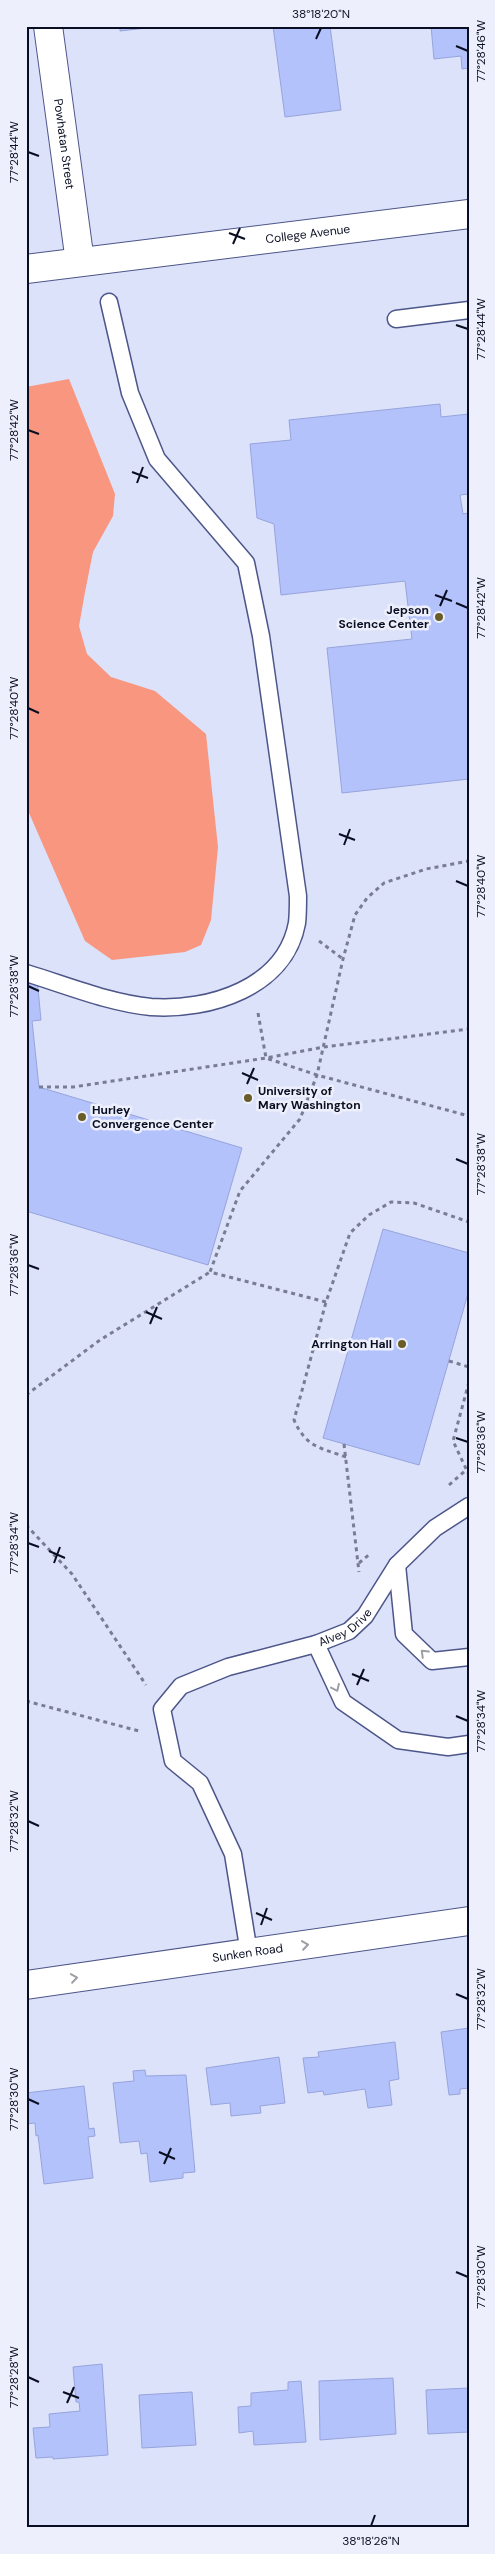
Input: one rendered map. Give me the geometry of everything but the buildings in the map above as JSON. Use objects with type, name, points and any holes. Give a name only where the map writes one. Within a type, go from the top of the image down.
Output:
[{"type":"street","name":"Powhatan Street","points":[[48,26],[80,262]]},
{"type":"street","name":"College Avenue","points":[[26,269],[469,214]]},
{"type":"street","name":"Sunken Road","points":[[26,1985],[469,1921]]},
{"type":"lane","points":[[26,973],[105,997],[151,1007],[190,1006],[226,997],[253,985],[269,974],[287,948],[297,924],[298,896],[261,636],[246,563],[157,459],[130,393],[109,302]]},
{"type":"lane","points":[[396,319],[469,310]]},
{"type":"lane","name":"Alvey Drive","points":[[162,1709],[181,1686],[228,1667],[316,1644],[349,1631],[365,1616],[398,1565],[435,1528],[469,1506]]},
{"type":"lane","points":[[398,1565],[404,1634],[432,1661],[469,1657]]},
{"type":"lane","points":[[316,1644],[343,1702],[398,1740],[448,1747],[469,1744]]},
{"type":"lane","points":[[162,1709],[173,1760],[200,1783],[233,1854],[249,1953]]},
{"type":"path","points":[[26,1395],[100,1340],[210,1272],[240,1191],[300,1119],[317,1075],[349,933],[355,915],[367,898],[384,883],[426,868],[469,862]]},
{"type":"path","points":[[253,985],[266,1058]]},
{"type":"path","points":[[38,1088],[72,1087],[266,1058],[324,1046],[469,1029]]},
{"type":"path","points":[[266,1058],[317,1075],[469,1116]]},
{"type":"path","points":[[346,1456],[319,1448],[301,1436],[294,1420],[326,1302],[350,1233],[369,1214],[391,1202],[414,1204],[469,1222]]},
{"type":"path","points":[[210,1272],[326,1302]]},
{"type":"path","points":[[449,1361],[469,1367]]},
{"type":"path","points":[[469,1382],[453,1441],[469,1475]]},
{"type":"path","points":[[344,1444],[365,1616]]},
{"type":"path","points":[[26,1524],[72,1574],[162,1709],[141,1731],[26,1701]]},
{"type":"shaded area","points":[[69,379],[115,494],[113,516],[93,552],[79,626],[87,654],[111,677],[155,691],[206,734],[218,847],[211,920],[201,945],[185,952],[112,960],[85,941],[26,806],[26,387]]},
{"type":"place","name":"Jepson Science Center","points":[[439,617]]},
{"type":"place","name":"University of Mary Washington","points":[[248,1098]]},
{"type":"place","name":"Hurley Convergence Center","points":[[82,1117]]},
{"type":"place","name":"Arrington Hall","points":[[402,1344]]}]
